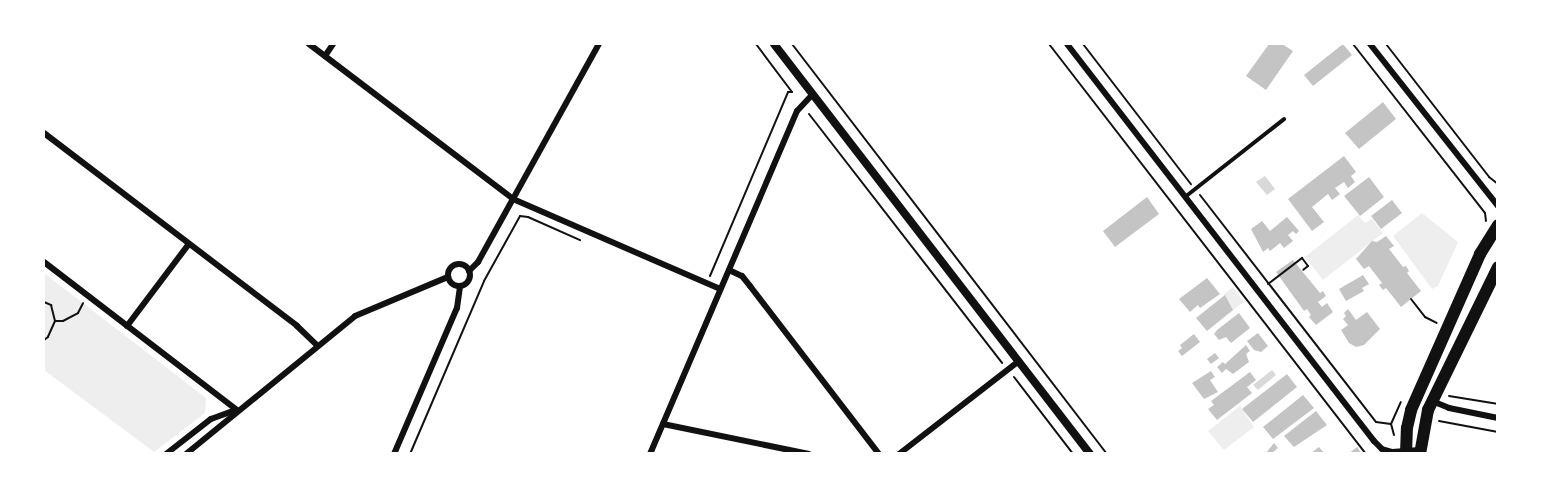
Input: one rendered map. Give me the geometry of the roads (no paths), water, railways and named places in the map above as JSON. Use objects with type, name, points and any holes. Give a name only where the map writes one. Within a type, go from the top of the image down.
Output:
[{"type":"highway","points":[[1406,453],[1407,428],[1411,410],[1492,224]]},
{"type":"highway","points":[[1420,452],[1423,430],[1432,401],[1497,267]]},
{"type":"street","points":[[309,44],[513,200],[720,289]]},
{"type":"street","points":[[325,56],[333,44]]},
{"type":"street","points":[[469,271],[478,262],[599,44]]},
{"type":"street","points":[[774,44],[1090,453]]},
{"type":"street","points":[[1067,44],[1379,447],[1392,453],[1420,452]]},
{"type":"street","points":[[1370,44],[1497,206]]},
{"type":"street","points":[[650,453],[797,111],[813,94]]},
{"type":"street","points":[[44,133],[297,326],[316,345]]},
{"type":"street","points":[[127,326],[188,245]]},
{"type":"street","points":[[44,261],[237,410]]},
{"type":"street","points":[[394,453],[457,308],[460,287],[469,281],[469,271],[465,265],[454,265],[447,277]]},
{"type":"street","points":[[729,270],[742,276],[879,453]]},
{"type":"street","points":[[186,453],[316,345],[355,316],[447,277]]},
{"type":"street","points":[[447,277],[453,285],[460,287]]},
{"type":"street","points":[[899,453],[1018,361]]},
{"type":"street","points":[[1432,401],[1449,408],[1497,418]]},
{"type":"street","points":[[166,453],[211,418],[237,410]]},
{"type":"street","points":[[663,424],[809,453]]},
{"type":"lane","points":[[1184,197],[1284,119]]}]
